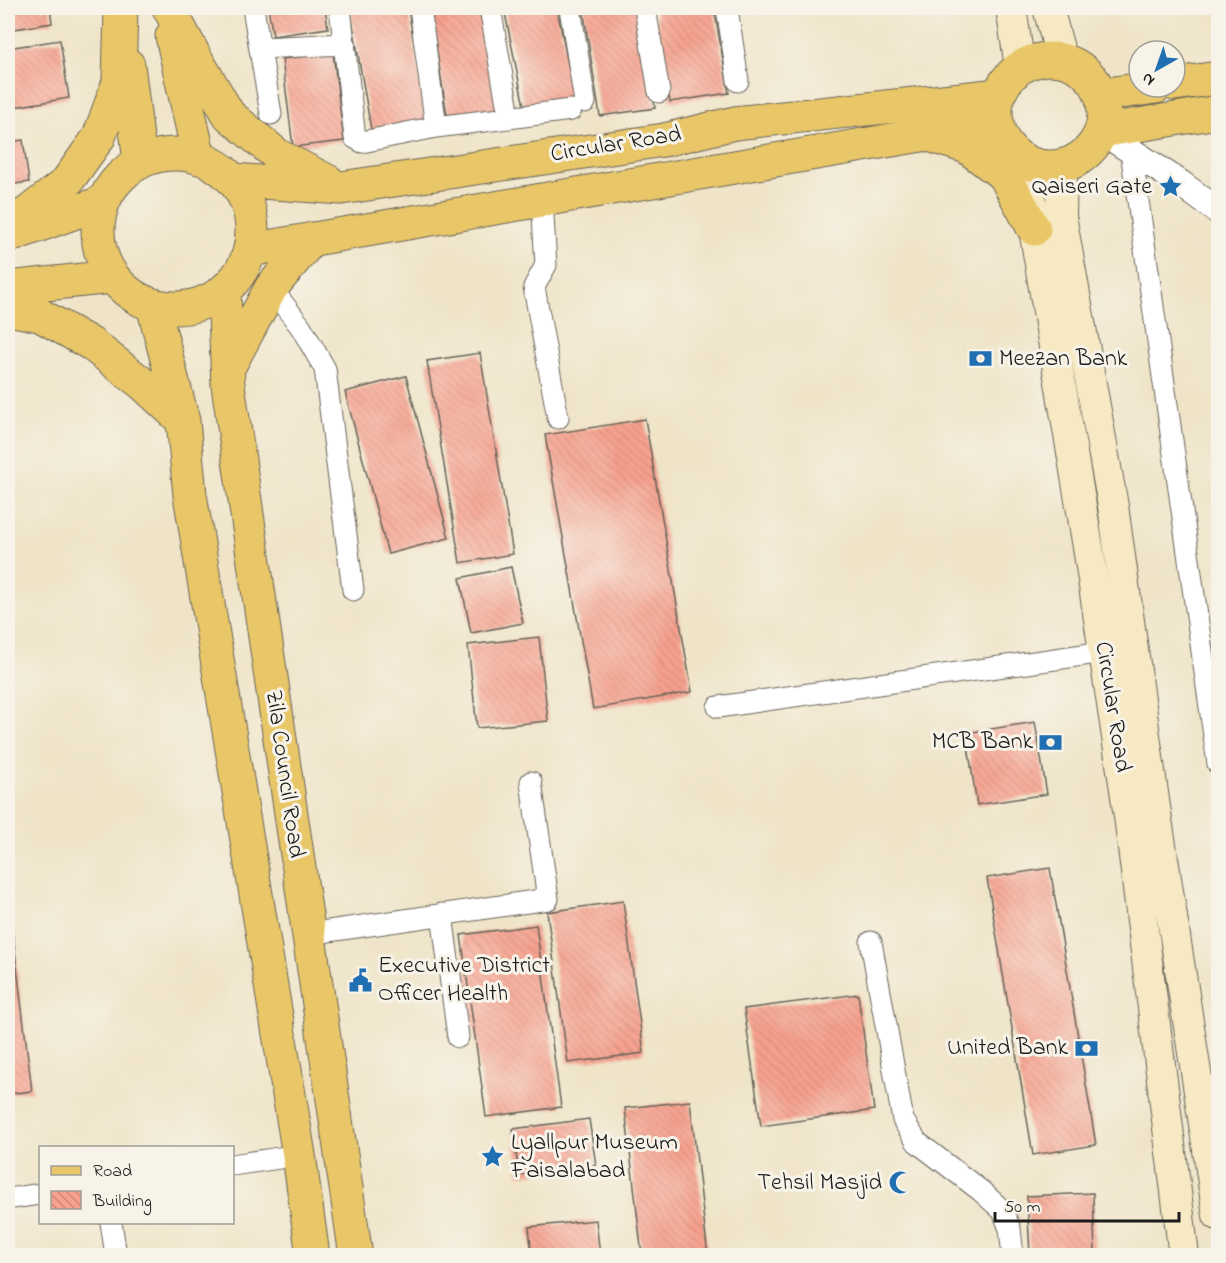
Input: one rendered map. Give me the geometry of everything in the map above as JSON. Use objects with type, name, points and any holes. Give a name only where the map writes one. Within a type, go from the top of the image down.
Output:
[{"type":"main road","points":[[121,8],[140,162]]},
{"type":"main road","points":[[8,228],[66,183],[99,137],[119,82],[121,8]]},
{"type":"main road","points":[[167,8],[199,158]]},
{"type":"main road","points":[[167,8],[229,115],[277,155],[341,188]]},
{"type":"main road","points":[[1011,8],[1020,67]]},
{"type":"main road","points":[[1048,8],[1062,60]]},
{"type":"main road","points":[[1040,59],[1062,60],[1078,67],[1092,79],[1101,95],[1104,113],[1101,131],[1092,147],[1079,158],[1062,165],[1044,166],[1027,161],[1013,152],[1003,138],[998,108],[1004,84],[1020,67],[1040,59]]},
{"type":"main road","points":[[1187,82],[1218,78]]},
{"type":"main road","points":[[1101,95],[1127,91]]},
{"type":"main road","name":"Circular Road","points":[[232,180],[341,188],[664,140],[735,123],[998,108]]},
{"type":"main road","name":"Circular Road","points":[[250,250],[927,134],[998,108]]},
{"type":"main road","points":[[1101,131],[1218,112]]},
{"type":"main road","points":[[927,134],[967,147],[1005,176],[1034,229]]},
{"type":"main road","points":[[169,154],[199,158],[217,167],[232,180],[246,201],[252,225],[250,250],[240,273],[224,291],[202,304],[178,309],[153,305],[130,294],[112,277],[101,253],[98,228],[103,202],[118,178],[140,162],[169,154]]},
{"type":"main road","name":"Circular Road","points":[[1027,161],[1034,229],[1088,547],[1129,816],[1184,1256]]},
{"type":"main road","name":"Circular Road","points":[[1062,165],[1061,216],[1113,506],[1154,800],[1218,1215]]},
{"type":"main road","points":[[8,236],[103,202]]},
{"type":"main road","points":[[227,368],[271,288],[312,239]]},
{"type":"main road","points":[[8,288],[112,277]]},
{"type":"main road","name":"Zila Council Road","points":[[224,291],[230,396],[356,1256]]},
{"type":"main road","name":"Zila Council Road","points":[[153,305],[183,421],[190,495],[313,1256]]},
{"type":"main road","points":[[8,309],[40,315],[91,344],[143,384],[183,421]]},
{"type":"street","points":[[253,8],[271,114]]},
{"type":"street","points":[[340,8],[355,138],[362,142],[436,127],[578,106],[570,8]]},
{"type":"street","points":[[420,8],[436,127]]},
{"type":"street","points":[[490,8],[507,104]]},
{"type":"street","points":[[645,8],[660,92]]},
{"type":"street","points":[[727,8],[738,81]]},
{"type":"street","points":[[260,48],[345,44]]},
{"type":"street","points":[[1101,131],[1218,211]]},
{"type":"street","points":[[1131,151],[1218,764]]},
{"type":"street","points":[[542,200],[546,265],[534,287],[558,418]]},
{"type":"street","points":[[271,288],[301,327],[325,369],[353,590]]},
{"type":"street","points":[[718,707],[1104,652]]},
{"type":"street","points":[[308,934],[548,899],[531,782]]},
{"type":"street","points":[[442,914],[458,1037]]},
{"type":"street","points":[[871,942],[903,1120],[917,1142],[981,1191],[1003,1211],[1010,1229],[1013,1256]]},
{"type":"street","points":[[234,1165],[298,1155]]},
{"type":"street","points":[[8,1199],[39,1194]]},
{"type":"street","points":[[111,1224],[116,1256]]},
{"type":"building","points":[[8,8],[50,8],[52,23],[8,30]]},
{"type":"building","points":[[268,8],[325,8],[328,28],[273,36]]},
{"type":"building","points":[[350,8],[408,8],[428,126],[372,135]]},
{"type":"building","points":[[430,8],[484,8],[501,120],[449,128]]},
{"type":"building","points":[[504,8],[557,8],[577,111],[527,121]]},
{"type":"building","points":[[583,8],[639,8],[655,108],[600,116]]},
{"type":"building","points":[[655,8],[714,8],[729,93],[670,102]]},
{"type":"building","points":[[60,40],[69,98],[8,108],[8,48]]},
{"type":"building","points":[[333,53],[344,141],[293,147],[282,59]]},
{"type":"building","points":[[23,140],[29,182],[8,185],[8,142]]},
{"type":"building","points":[[480,353],[513,554],[460,563],[427,361]]},
{"type":"building","points":[[406,376],[449,538],[388,554],[345,392]]},
{"type":"building","points":[[645,419],[692,692],[593,709],[545,435]]},
{"type":"building","points":[[511,567],[523,623],[471,633],[460,578]]},
{"type":"building","points":[[539,637],[548,721],[477,728],[468,645]]},
{"type":"building","points":[[1035,722],[1047,794],[977,805],[966,733]]},
{"type":"building","points":[[1050,868],[1096,1145],[1033,1155],[987,878]]},
{"type":"building","points":[[623,901],[644,1053],[568,1063],[547,912]]},
{"type":"building","points":[[536,925],[561,1107],[486,1117],[461,935]]},
{"type":"building","points":[[13,935],[32,1091],[8,1094],[8,936]]},
{"type":"building","points":[[858,994],[874,1110],[761,1126],[744,1009]]},
{"type":"building","points":[[690,1101],[708,1256],[642,1256],[625,1108]]},
{"type":"building","points":[[589,1119],[596,1165],[519,1175],[513,1129]]},
{"type":"building","points":[[1093,1193],[1095,1256],[1030,1256],[1027,1196]]},
{"type":"building","points":[[596,1220],[600,1256],[532,1256],[529,1227]]},
{"type":"building","points":[[988,1251],[989,1256],[960,1256],[960,1254]]},
{"type":"place","name":"Qaiseri Gate","points":[[1170,187]]},
{"type":"place","name":"Meezan Bank","points":[[981,359]]},
{"type":"place","name":"MCB Bank","points":[[1051,742]]},
{"type":"place","name":"Executive District Officer Health","points":[[360,980]]},
{"type":"place","name":"United Bank","points":[[1086,1048]]},
{"type":"place","name":"Lyallpur Museum Faisalabad","points":[[493,1157]]},
{"type":"place","name":"Tehsil Masjid","points":[[900,1183]]}]
